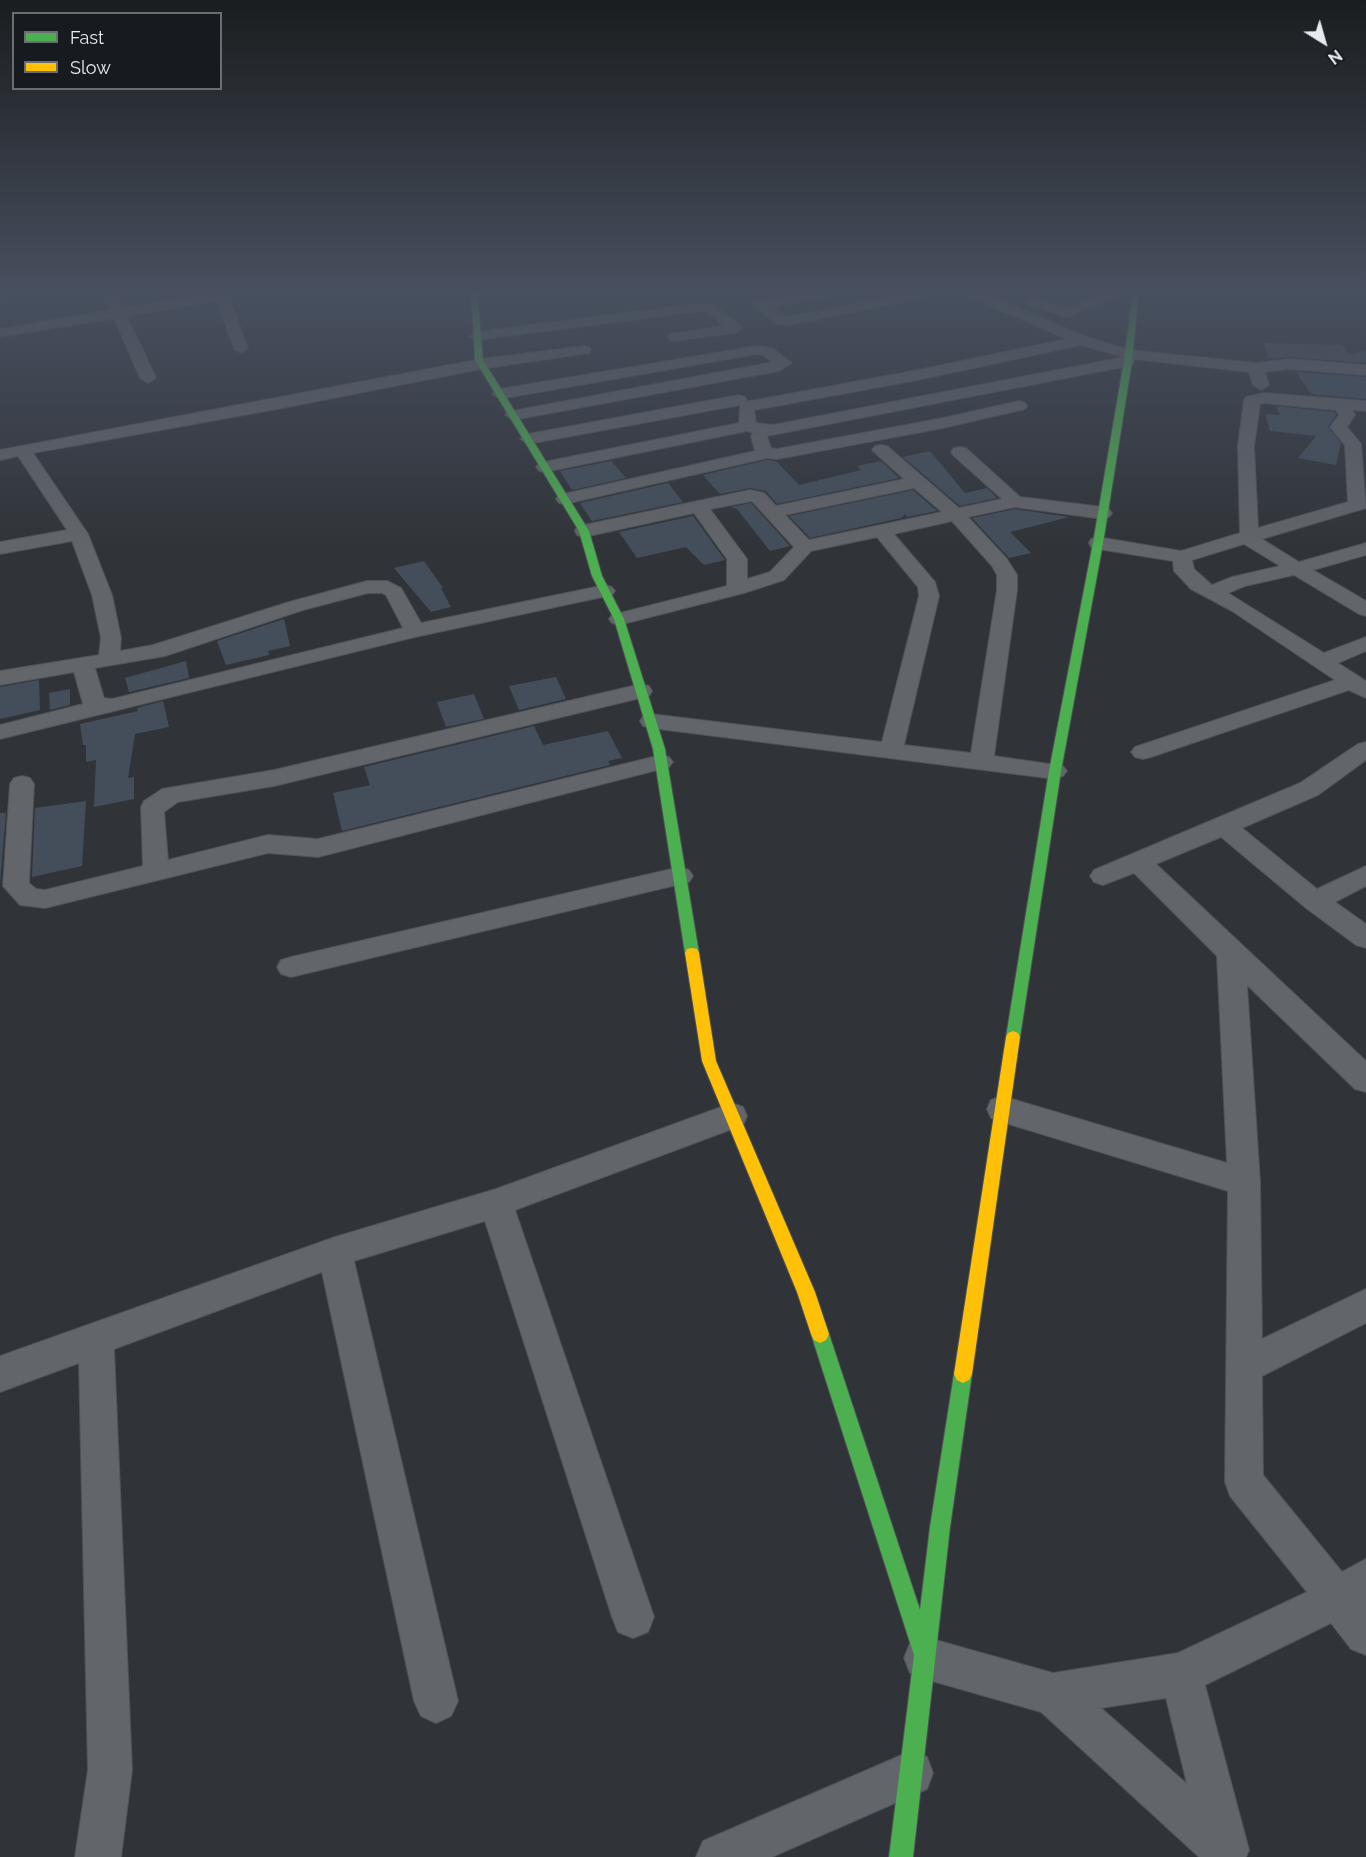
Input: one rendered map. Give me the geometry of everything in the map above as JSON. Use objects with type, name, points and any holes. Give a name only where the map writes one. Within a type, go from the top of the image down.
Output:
[{"type":"main road","points":[[489,377],[584,531],[590,556],[604,591],[619,619],[661,762],[709,1061],[806,1292],[925,1658]]},
{"type":"main road","points":[[902,1857],[940,1527],[1002,1109],[1055,771],[1098,543],[1125,377]]},
{"type":"street","points":[[0,455],[413,377]]},
{"type":"street","points":[[500,394],[601,377]]},
{"type":"street","points":[[513,414],[722,377]]},
{"type":"street","points":[[528,439],[908,377]]},
{"type":"street","points":[[545,467],[752,428],[773,430],[1032,377]]},
{"type":"street","points":[[1258,377],[1264,398]]},
{"type":"street","points":[[715,378],[743,404],[764,453]]},
{"type":"street","points":[[1183,564],[1247,536],[1362,503],[1353,444],[1338,427],[1347,415],[1342,406],[1264,398],[1252,400],[1246,446],[1247,536]]},
{"type":"street","points":[[1334,405],[1366,406]]},
{"type":"street","points":[[565,498],[764,453],[777,454],[943,423],[1018,406]]},
{"type":"street","points":[[22,450],[79,534],[102,595],[111,638],[109,660]]},
{"type":"street","points":[[881,450],[956,516],[1000,563],[1007,575],[1007,590],[981,762]]},
{"type":"street","points":[[960,452],[1015,502]]},
{"type":"street","points":[[772,512],[918,482]]},
{"type":"street","points":[[584,531],[755,495],[805,547]]},
{"type":"street","points":[[619,619],[737,589],[777,576],[805,547],[1015,502],[1103,513]]},
{"type":"street","points":[[699,506],[737,559],[737,589]]},
{"type":"street","points":[[882,531],[928,586],[929,596],[891,751]]},
{"type":"street","points":[[0,548],[79,534]]},
{"type":"street","points":[[1247,536],[1366,610]]},
{"type":"street","points":[[1098,543],[1155,552],[1183,564],[1198,585],[1239,607],[1359,686]]},
{"type":"street","points":[[1212,592],[1239,581],[1298,568],[1366,549]]},
{"type":"street","points":[[0,678],[83,665],[183,644],[296,606],[367,587],[387,587],[394,592],[415,631]]},
{"type":"street","points":[[0,732],[415,631],[604,591]]},
{"type":"street","points":[[1322,662],[1366,643]]},
{"type":"street","points":[[83,665],[94,703],[102,706]]},
{"type":"street","points":[[1143,752],[1359,686]]},
{"type":"street","points":[[156,871],[152,812],[153,807],[171,795],[297,773],[641,691]]},
{"type":"street","points":[[651,722],[1055,771]]},
{"type":"street","points":[[1103,876],[1309,789],[1366,749]]},
{"type":"street","points":[[22,784],[16,886],[29,898],[45,899],[268,844],[318,848],[661,762]]},
{"type":"street","points":[[1224,826],[1315,901],[1366,938]]},
{"type":"street","points":[[1138,862],[1366,1080]]},
{"type":"street","points":[[1315,901],[1366,875]]},
{"type":"street","points":[[291,967],[680,876]]},
{"type":"street","points":[[1231,953],[1244,1182],[1244,1482],[1352,1588],[1366,1634]]},
{"type":"street","points":[[1002,1109],[1244,1182]]},
{"type":"street","points":[[0,1374],[96,1341],[335,1252],[496,1203],[732,1116]]},
{"type":"street","points":[[496,1203],[633,1617]]},
{"type":"street","points":[[335,1252],[436,1701]]},
{"type":"street","points":[[1243,1367],[1366,1305]]},
{"type":"street","points":[[96,1341],[110,1770],[98,1857]]},
{"type":"street","points":[[925,1658],[1053,1694],[1181,1674],[1352,1588]]},
{"type":"street","points":[[1181,1674],[1227,1853]]},
{"type":"street","points":[[1053,1694],[1227,1853]]},
{"type":"street","points":[[719,1857],[911,1773]]},
{"type":"building","points":[[1299,377],[1366,377],[1366,399],[1311,394]]},
{"type":"building","points":[[1276,406],[1335,412],[1336,415],[1328,427],[1341,443],[1336,465],[1298,458],[1316,436],[1270,431],[1265,414],[1280,415]]},
{"type":"building","points":[[930,451],[965,493],[987,488],[997,498],[960,506],[903,457]]},
{"type":"building","points":[[767,460],[776,461],[799,485],[861,470],[857,466],[881,461],[899,478],[777,504],[766,491],[750,488],[720,494],[703,475]]},
{"type":"building","points":[[611,461],[626,478],[572,490],[560,471]]},
{"type":"building","points":[[668,483],[683,502],[592,521],[580,503]]},
{"type":"building","points":[[913,490],[937,511],[907,517],[905,514],[901,518],[810,538],[789,516]]},
{"type":"building","points":[[751,503],[790,546],[770,551],[737,509],[731,507]]},
{"type":"building","points":[[1015,509],[1069,517],[1010,532],[1031,553],[1009,558],[972,518]]},
{"type":"building","points":[[693,516],[725,560],[704,565],[686,547],[637,558],[619,532]]},
{"type":"building","points":[[424,561],[443,588],[441,588],[451,607],[431,612],[394,568]]},
{"type":"building","points":[[284,619],[290,646],[268,651],[269,655],[226,665],[217,641]]},
{"type":"building","points":[[186,661],[189,678],[129,692],[125,678]]},
{"type":"building","points":[[556,677],[566,699],[519,710],[509,686]]},
{"type":"building","points":[[39,680],[40,710],[0,719],[0,687]]},
{"type":"building","points":[[70,689],[70,705],[50,710],[49,693]]},
{"type":"building","points":[[474,694],[484,719],[446,727],[437,702]]},
{"type":"building","points":[[163,701],[169,727],[135,734],[128,778],[134,777],[134,799],[94,807],[96,760],[86,762],[86,745],[83,745],[80,724],[138,711],[137,708]]},
{"type":"building","points":[[534,726],[543,745],[608,731],[622,758],[608,761],[610,765],[342,831],[333,793],[370,785],[364,767]]},
{"type":"building","points":[[86,801],[82,866],[32,877],[35,808]]},
{"type":"building","points":[[0,813],[6,813],[0,883]]},
{"type":"traffic: fast","points":[[489,377],[584,531],[597,576],[619,619],[659,749],[692,953]]},
{"type":"traffic: fast","points":[[1013,1037],[1055,771],[1098,543],[1125,377]]},
{"type":"traffic: fast","points":[[820,1334],[922,1648]]},
{"type":"traffic: fast","points":[[901,1857],[940,1527],[963,1374]]},
{"type":"traffic: slow","points":[[692,953],[709,1061],[806,1292],[820,1334]]},
{"type":"traffic: slow","points":[[963,1374],[1013,1037]]}]
